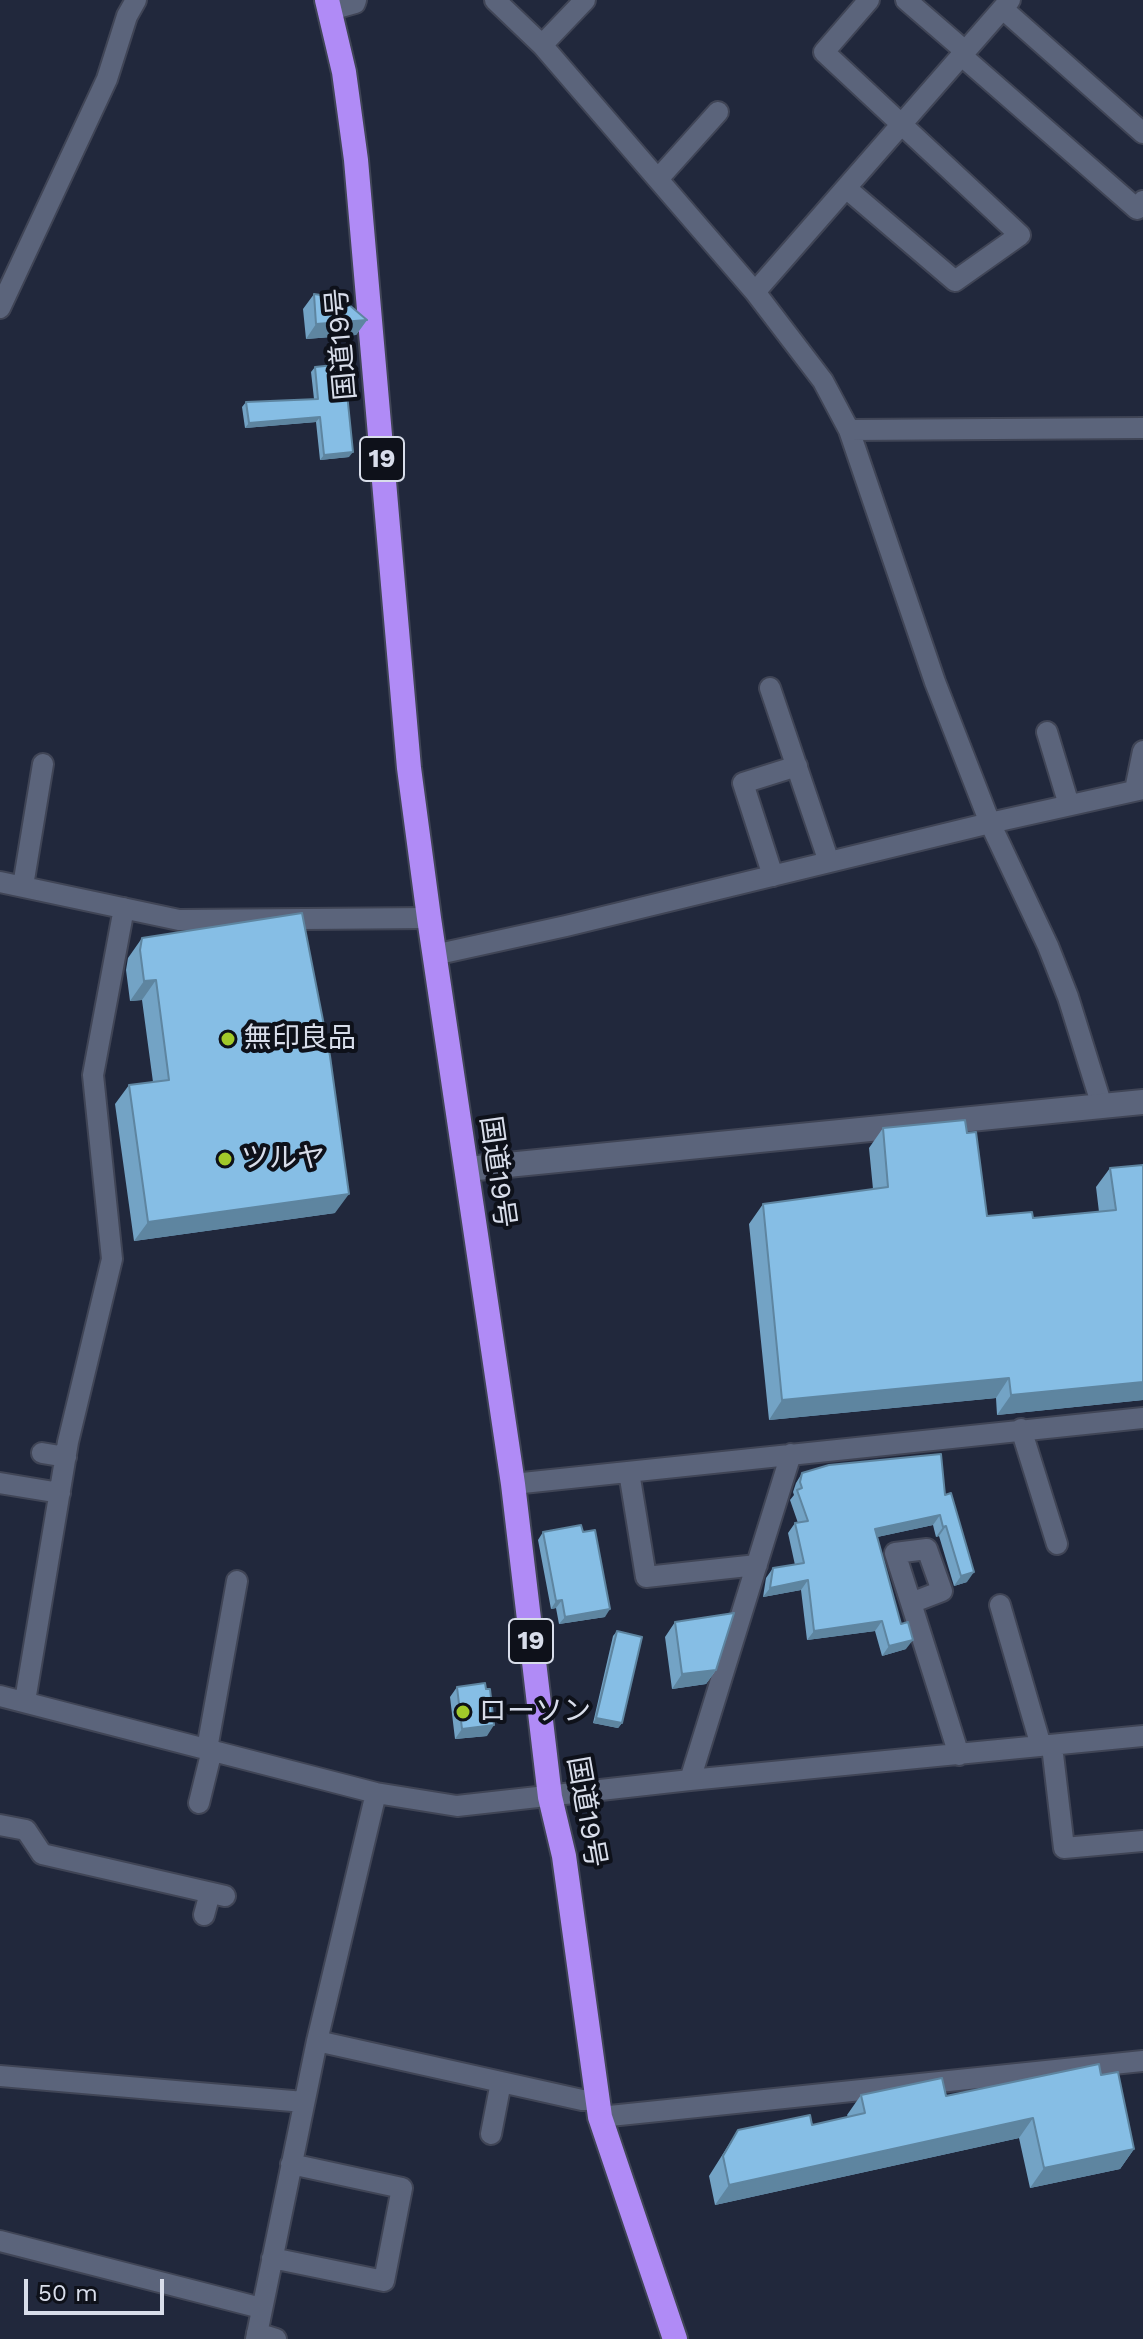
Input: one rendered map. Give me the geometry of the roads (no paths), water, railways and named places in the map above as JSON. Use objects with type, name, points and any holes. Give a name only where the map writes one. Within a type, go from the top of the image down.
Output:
[{"type":"highway","name":"国道19号","points":[[329,5],[344,72],[356,160],[407,740],[434,955],[513,1484],[550,1797],[564,1856],[599,2108],[675,2339]]},
{"type":"street","points":[[0,308],[107,79],[127,16],[136,0]]},
{"type":"street","points":[[329,5],[355,3],[356,0]]},
{"type":"street","points":[[495,0],[542,45],[658,179],[755,292],[823,381],[849,430],[935,682],[990,823],[1063,984],[1102,1106]]},
{"type":"street","points":[[542,45],[585,0]]},
{"type":"street","points":[[846,188],[955,281],[1020,235],[824,52],[869,0]]},
{"type":"street","points":[[906,0],[1137,209],[1143,201]]},
{"type":"street","points":[[755,292],[1006,4],[1143,133]]},
{"type":"street","points":[[658,179],[718,112]]},
{"type":"street","points":[[849,430],[1143,428]]},
{"type":"street","points":[[770,688],[829,862]]},
{"type":"street","points":[[1047,732],[1069,805]]},
{"type":"street","points":[[434,955],[1139,789],[1143,751]]},
{"type":"street","points":[[23,886],[43,764]]},
{"type":"street","points":[[773,876],[743,783],[797,766]]},
{"type":"street","points":[[0,882],[179,920],[429,918]]},
{"type":"street","points":[[25,1701],[66,1457],[112,1259],[93,1075],[124,908]]},
{"type":"street","points":[[467,1169],[1143,1102]]},
{"type":"street","points":[[513,1484],[1143,1418]]},
{"type":"street","points":[[1021,1429],[1057,1544]]},
{"type":"street","points":[[42,1453],[66,1457]]},
{"type":"street","points":[[690,1780],[791,1454]]},
{"type":"street","points":[[629,1472],[646,1577],[757,1565]]},
{"type":"street","points":[[0,1483],[60,1493]]},
{"type":"street","points":[[198,1804],[237,1581]]},
{"type":"street","points":[[911,1603],[959,1755]]},
{"type":"street","points":[[1000,1605],[1046,1746],[1064,1848],[1143,1841]]},
{"type":"street","points":[[0,1696],[376,1793],[457,1806],[1143,1736]]},
{"type":"street","points":[[263,2337],[261,2308],[317,2041],[376,1793]]},
{"type":"street","points":[[0,1825],[26,1830],[42,1854],[218,1894],[204,1915]]},
{"type":"street","points":[[317,2041],[582,2100],[599,2108],[1143,2061]]},
{"type":"street","points":[[0,2076],[304,2102]]},
{"type":"street","points":[[491,2134],[501,2082]]},
{"type":"street","points":[[272,2258],[384,2281],[402,2188],[291,2164]]},
{"type":"street","points":[[0,2241],[261,2308]]},
{"type":"place","name":"無印良品","points":[[228,1039]]},
{"type":"place","name":"ツルヤ","points":[[225,1159]]},
{"type":"place","name":"ローソン","points":[[463,1712]]}]
